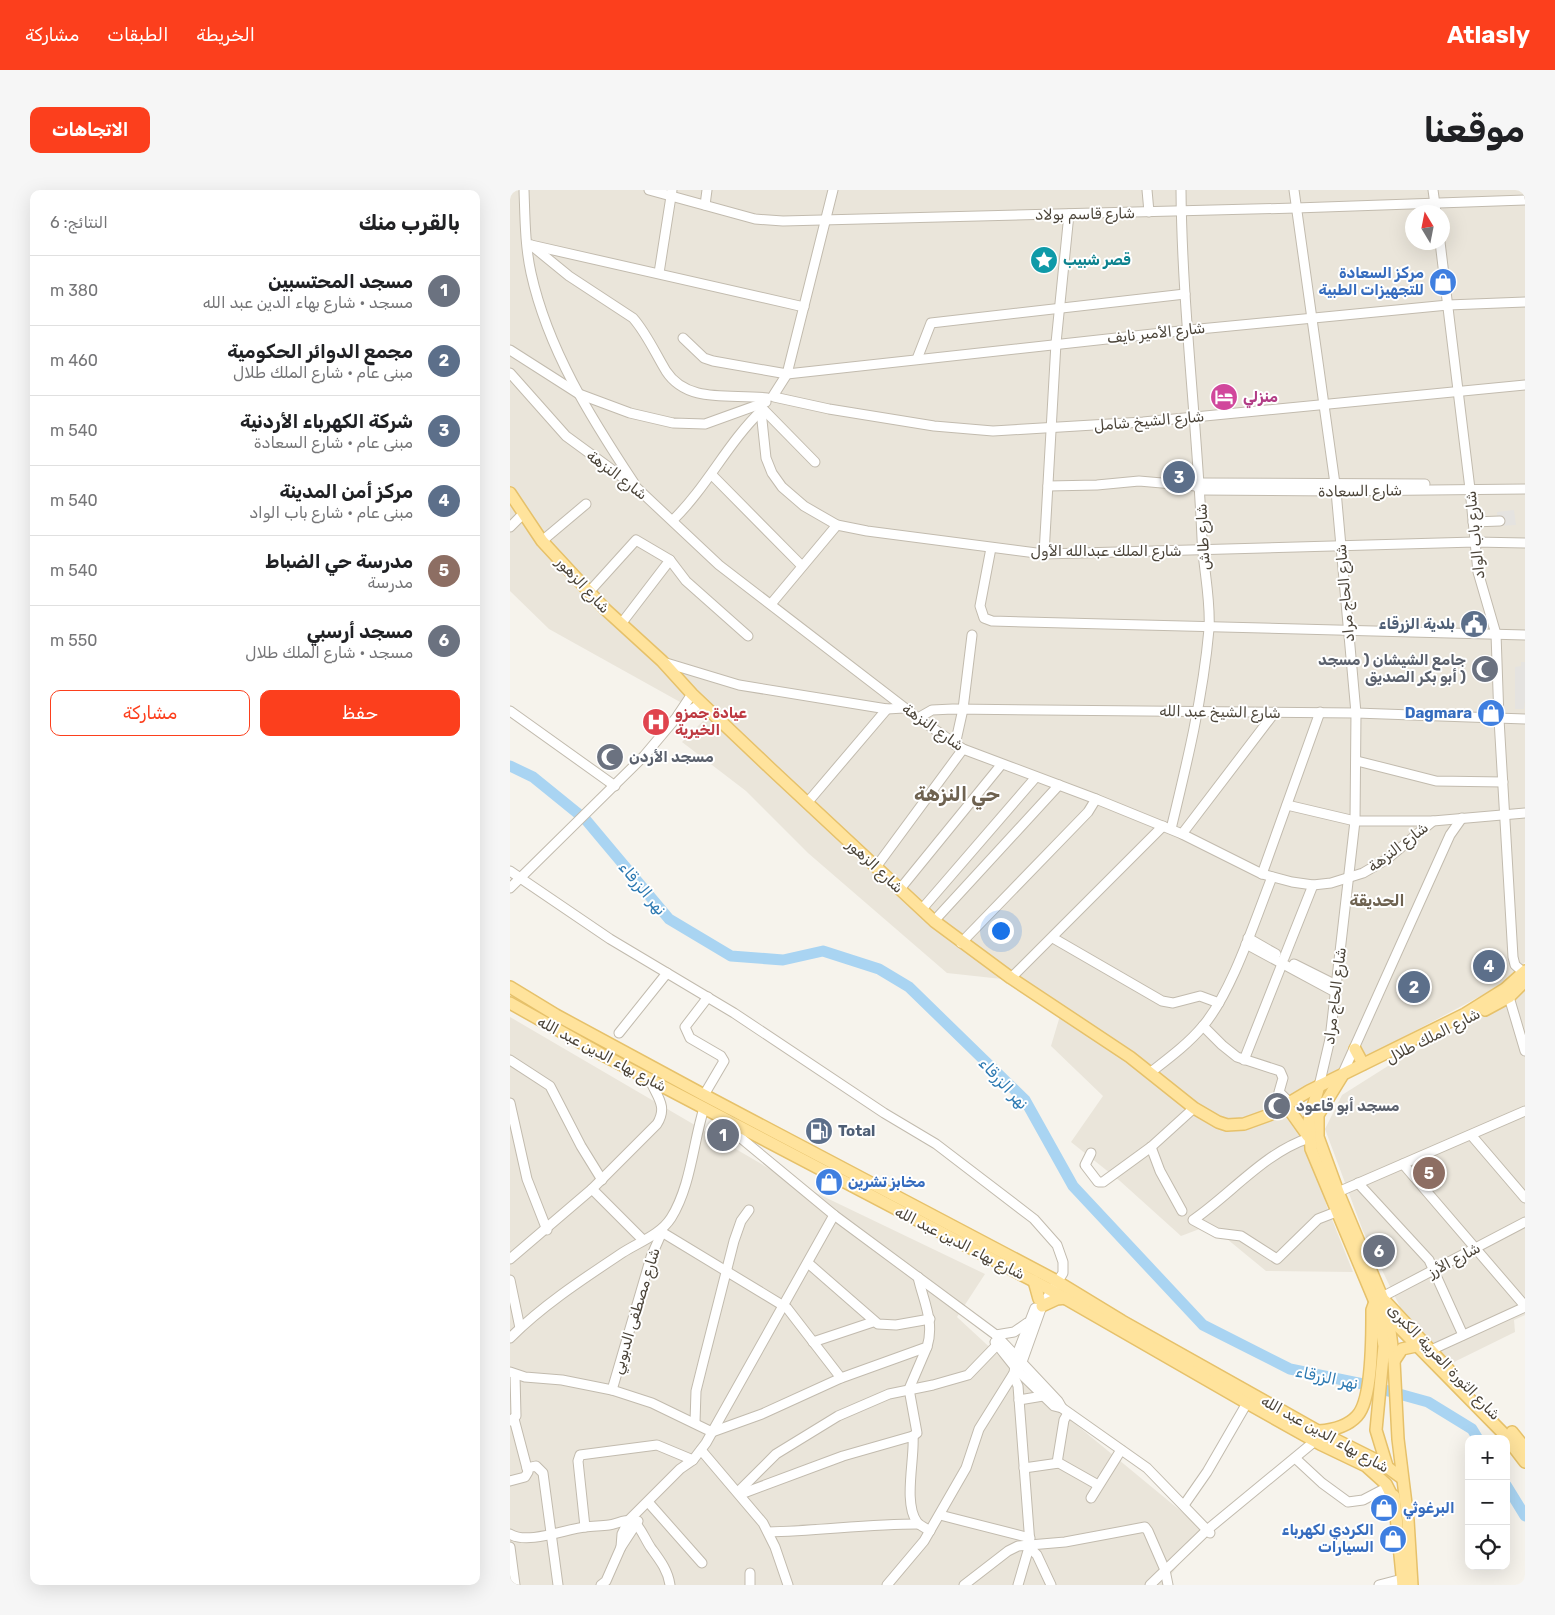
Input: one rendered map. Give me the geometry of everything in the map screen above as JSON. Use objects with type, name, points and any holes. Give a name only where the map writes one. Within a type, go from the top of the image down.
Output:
[{"type":"main road","name":"شارع الزهور","points":[[510,493],[542,541],[621,624],[662,661],[692,694],[807,803],[934,921],[961,943],[1151,1072],[1194,1108],[1218,1122],[1235,1124],[1251,1122],[1318,1090]]},
{"type":"main road","name":"شارع الملك طلال","points":[[1318,1090],[1467,1020],[1509,997],[1525,975]]},
{"type":"main road","name":"شارع الملك طلال","points":[[1339,1080],[1364,1064],[1464,1014],[1525,975]]},
{"type":"main road","name":"شارع بهاء الدين عبد الله","points":[[510,988],[570,1023],[1052,1285],[1356,1460],[1375,1472],[1388,1487],[1395,1502]]},
{"type":"main road","name":"شارع بهاء الدين عبد الله","points":[[510,1003],[650,1080],[1034,1281],[1052,1285],[1066,1298],[1247,1403],[1318,1439],[1384,1463],[1402,1478]]},
{"type":"main road","points":[[563,1033],[570,1023]]},
{"type":"main road","points":[[1355,1049],[1364,1064]]},
{"type":"main road","points":[[1339,1080],[1321,1109],[1316,1127],[1322,1149],[1379,1300],[1383,1338],[1381,1376],[1377,1400],[1376,1436],[1395,1502],[1406,1583]]},
{"type":"main road","points":[[1308,1137],[1310,1111],[1318,1090]]},
{"type":"main road","points":[[1286,1105],[1308,1137],[1336,1212],[1379,1300]]},
{"type":"main road","points":[[1034,1281],[1040,1303],[1066,1298]]},
{"type":"main road","points":[[1318,1439],[1346,1425],[1357,1416],[1364,1398],[1369,1372],[1372,1344],[1372,1310],[1379,1300]]},
{"type":"main road","name":"شارع الثورة العربية الكبرى","points":[[1379,1300],[1388,1316],[1502,1432],[1525,1462]]},
{"type":"main road","name":"شارع الثورة العربية الكبرى","points":[[1379,1300],[1431,1350],[1525,1448]]},
{"type":"main road","points":[[1388,1316],[1394,1361],[1398,1439],[1408,1520],[1406,1583]]},
{"type":"main road","points":[[1394,1361],[1402,1349],[1416,1346]]},
{"type":"main road","points":[[1384,1463],[1398,1439]]},
{"type":"main road","points":[[1356,1460],[1368,1463],[1384,1463]]},
{"type":"street","points":[[524,190],[528,245],[539,305],[558,352],[586,410],[637,488]]},
{"type":"street","name":"شارع قاسم بولاد","points":[[650,190],[672,193],[705,205],[755,219],[783,221],[826,218],[1149,212],[1296,208],[1434,201],[1525,200]]},
{"type":"street","points":[[705,205],[707,190]]},
{"type":"street","points":[[673,520],[697,494],[748,424],[768,403],[788,374],[833,190]]},
{"type":"street","points":[[1147,190],[1149,212]]},
{"type":"street","name":"شارع طاش","points":[[1167,828],[1199,711],[1209,626],[1196,417],[1185,294],[1180,190]]},
{"type":"street","name":"شارع الحاج مراد","points":[[1294,190],[1335,488],[1356,713],[1355,821],[1330,1039],[1318,1090]]},
{"type":"street","points":[[1433,190],[1435,205]]},
{"type":"street","points":[[659,273],[672,193]]},
{"type":"street","points":[[1044,554],[1056,343],[1069,214]]},
{"type":"street","points":[[528,245],[804,307]]},
{"type":"street","name":"شارع الشيخ شامل","points":[[528,245],[569,276],[634,318],[642,328],[667,373],[679,384],[701,394],[829,409],[970,430],[1051,428],[1196,417],[1458,390],[1525,385]]},
{"type":"street","name":"شارع باب الواد","points":[[1441,250],[1480,585],[1496,634],[1513,958],[1516,965],[1525,975]]},
{"type":"street","points":[[917,359],[932,323],[1185,294]]},
{"type":"street","name":"شارع الأمير نايف","points":[[683,338],[704,358],[788,374],[1056,343],[1311,318],[1448,305],[1525,302]]},
{"type":"street","points":[[510,350],[579,394],[630,413],[696,425],[713,422],[768,403]]},
{"type":"street","name":"شارع النزهة","points":[[510,374],[566,436],[637,488],[673,520],[718,565],[904,708],[959,747],[1001,765],[1060,785],[1182,834],[1262,874],[1313,885],[1348,879],[1387,859],[1433,821]]},
{"type":"street","points":[[768,403],[815,462]]},
{"type":"street","name":"شارع الملك عبدالله الأول","points":[[768,403],[766,458],[772,473],[782,487],[804,506],[837,525],[868,532],[1044,554],[1203,551],[1341,545],[1475,542],[1525,543]]},
{"type":"street","points":[[712,474],[802,566]]},
{"type":"street","name":"شارع السعادة","points":[[1048,486],[1097,485],[1132,481],[1199,486],[1525,489]]},
{"type":"street","name":"شارع السعادة","points":[[1470,487],[1525,484]]},
{"type":"street","points":[[542,541],[586,504]]},
{"type":"street","points":[[510,527],[524,514]]},
{"type":"street","points":[[1473,522],[1500,521]]},
{"type":"street","points":[[771,604],[837,525]]},
{"type":"street","points":[[589,592],[634,540],[670,560],[686,581],[748,636]]},
{"type":"street","points":[[992,548],[980,608],[983,616],[989,620],[1348,632],[1525,635]]},
{"type":"street","points":[[621,624],[670,560]]},
{"type":"street","points":[[876,867],[959,747],[972,635]]},
{"type":"street","points":[[662,661],[748,686],[886,708],[904,708]]},
{"type":"street","points":[[510,888],[612,789],[676,718],[692,694]]},
{"type":"street","points":[[676,718],[702,703]]},
{"type":"street","points":[[807,803],[886,708]]},
{"type":"street","name":"شارع الشيخ عبد الله","points":[[918,718],[932,710],[964,709],[1320,712],[1525,719]]},
{"type":"street","points":[[510,711],[612,789]]},
{"type":"street","points":[[1182,834],[1275,712]]},
{"type":"street","points":[[1262,874],[1320,712]]},
{"type":"street","points":[[1357,761],[1436,781],[1503,782]]},
{"type":"street","points":[[900,889],[1001,765]]},
{"type":"street","points":[[922,909],[1036,777]]},
{"type":"street","points":[[934,921],[1060,785]]},
{"type":"street","points":[[961,943],[1088,812],[1096,799]]},
{"type":"street","points":[[1287,805],[1355,821],[1433,821],[1525,813]]},
{"type":"street","points":[[1339,1080],[1355,1049],[1391,962],[1450,835],[1462,818]]},
{"type":"street","points":[[1443,820],[1450,835]]},
{"type":"street","points":[[1011,978],[1167,828]]},
{"type":"street","points":[[510,871],[568,912],[708,997],[884,1113],[936,1144],[1034,1219],[1054,1239],[1063,1262],[1063,1273],[1052,1285],[1029,1321],[1016,1368],[1030,1543],[1018,1585]]},
{"type":"street","points":[[1151,1072],[1203,1026],[1219,1003],[1247,941],[1272,877]]},
{"type":"street","points":[[1244,1060],[1313,885]]},
{"type":"street","points":[[1053,938],[1162,1001],[1173,1003],[1200,996],[1219,1003]]},
{"type":"street","points":[[1247,941],[1335,989]]},
{"type":"street","points":[[619,1033],[667,973]]},
{"type":"street","points":[[704,1095],[724,1061],[721,1056],[690,1038],[686,1026],[708,997]]},
{"type":"street","points":[[1509,997],[1525,1051]]},
{"type":"street","points":[[1203,1026],[1226,1049],[1244,1060],[1280,1071],[1283,1078],[1278,1089],[1286,1105]]},
{"type":"street","points":[[510,1060],[550,1086],[581,1146],[602,1180]]},
{"type":"street","points":[[510,1259],[547,1230],[652,1131],[660,1120],[662,1105],[650,1080]]},
{"type":"street","points":[[510,1103],[527,1179],[547,1230]]},
{"type":"street","points":[[1091,1153],[1085,1165],[1101,1183],[1151,1147],[1194,1108]]},
{"type":"street","points":[[706,1109],[834,1215],[960,1307],[993,1334],[1016,1368],[1058,1401],[1065,1411],[1057,1463]]},
{"type":"street","name":"شارع مصطفى الدبوبي","points":[[612,1390],[650,1257],[661,1232],[671,1218],[680,1198],[706,1109]]},
{"type":"street","points":[[1338,1192],[1472,1136],[1525,1111]]},
{"type":"street","points":[[1472,1136],[1525,1198]]},
{"type":"street","points":[[1308,1137],[1262,1165],[1193,1220],[1217,1232],[1241,1236],[1277,1259],[1318,1219],[1336,1212]]},
{"type":"street","points":[[1151,1147],[1160,1172],[1182,1211]]},
{"type":"street","points":[[1403,1164],[1525,1306],[1431,1350]]},
{"type":"street","points":[[1358,1183],[1418,1244],[1434,1270],[1463,1335]]},
{"type":"street","points":[[592,1189],[643,1240]]},
{"type":"street","points":[[695,1422],[699,1376],[738,1230],[749,1210]]},
{"type":"street","points":[[601,1585],[606,1581],[628,1526],[648,1502],[680,1469],[693,1460],[701,1450],[834,1215]]},
{"type":"street","name":"شارع الأرز","points":[[1379,1300],[1525,1222]]},
{"type":"street","points":[[510,1338],[554,1301],[643,1240],[661,1232],[783,1306],[796,1317],[841,1378]]},
{"type":"street","points":[[808,1263],[873,1322],[888,1326],[930,1319]]},
{"type":"street","points":[[918,1277],[930,1319],[927,1347],[909,1389],[917,1434],[914,1436],[910,1485],[913,1513],[918,1524]]},
{"type":"street","points":[[510,1280],[520,1328]]},
{"type":"street","points":[[887,1585],[930,1531],[966,1468],[979,1429],[1016,1368],[1040,1303]]},
{"type":"street","points":[[993,1334],[1014,1332],[1029,1321]]},
{"type":"street","points":[[813,1342],[873,1322]]},
{"type":"street","points":[[993,1334],[997,1345],[1043,1396],[1054,1406],[1065,1411],[1147,1468],[1184,1504],[1208,1531]]},
{"type":"street","points":[[739,1493],[776,1454],[838,1416],[878,1398],[968,1375],[997,1345]]},
{"type":"street","points":[[712,1432],[762,1414],[841,1378],[927,1347]]},
{"type":"street","points":[[510,1481],[525,1477],[527,1468],[512,1420],[513,1374],[562,1380],[612,1390],[652,1403],[695,1422],[712,1432]]},
{"type":"street","points":[[999,1397],[1019,1400],[1043,1396]]},
{"type":"street","points":[[1184,1504],[1207,1472],[1247,1403]]},
{"type":"street","points":[[739,1493],[843,1456],[914,1436]]},
{"type":"street","points":[[1158,1585],[1208,1531],[1297,1459],[1318,1439]]},
{"type":"street","points":[[585,1527],[578,1461],[580,1455],[658,1445],[693,1460]]},
{"type":"street","points":[[701,1450],[739,1493],[768,1532],[788,1585]]},
{"type":"street","points":[[1091,1498],[1121,1450]]},
{"type":"street","points":[[1297,1459],[1348,1502],[1363,1500],[1388,1487]]},
{"type":"street","points":[[1024,1468],[1057,1463],[1098,1485]]},
{"type":"street","points":[[527,1468],[536,1466],[542,1473],[558,1585]]},
{"type":"street","points":[[648,1502],[702,1563]]},
{"type":"street","points":[[940,1514],[1030,1543],[1051,1585]]},
{"type":"street","points":[[768,1532],[813,1531],[878,1524],[918,1524],[930,1531]]},
{"type":"street","points":[[510,1534],[521,1538],[585,1527],[628,1526],[642,1535],[662,1563],[670,1585]]},
{"type":"street","points":[[964,1585],[1008,1551],[1030,1543],[1065,1542],[1145,1528],[1148,1530],[1166,1577]]},
{"type":"street","points":[[510,1547],[515,1585]]},
{"type":"street","points":[[1026,1560],[1040,1563]]},
{"type":"street","points":[[750,1573],[750,1585]]},
{"type":"street","points":[[1150,1585],[1166,1577]]},
{"type":"street","points":[[1379,1585],[1406,1583]]},
{"type":"shaded area","points":[[510,190],[1525,190],[1525,962],[1507,982],[1330,1076],[1303,1102],[1313,1159],[1327,1207],[1353,1272],[1266,1271],[1210,1225],[1181,1236],[1120,1181],[1071,1142],[1103,1096],[1051,1046],[1062,1009],[1020,981],[947,973],[808,853],[746,791],[682,742],[707,717],[549,629],[510,591]]},
{"type":"shaded area","points":[[1514,510],[1516,525],[1498,526],[1497,512]]},
{"type":"shaded area","points":[[1521,662],[1525,662],[1524,709],[1515,709],[1515,667],[1521,666]]},
{"type":"shaded area","points":[[1525,979],[1525,1315],[1514,1320],[1515,1332],[1450,1364],[1403,1313],[1363,1231],[1325,1129],[1342,1095],[1388,1066],[1504,1006]]},
{"type":"shaded area","points":[[510,1017],[787,1179],[985,1274],[957,1317],[1050,1403],[1205,1531],[1166,1581],[1166,1585],[510,1585]]},
{"type":"waterway","name":"نهر الزرقاء","points":[[510,766],[533,777],[586,820],[669,919],[731,956],[783,960],[823,951],[879,969],[909,987],[1025,1100],[1073,1186],[1203,1325],[1290,1369],[1363,1384],[1428,1402],[1472,1429],[1476,1435]]},
{"type":"waterway","name":"نهر الزرقاء","points":[[1510,1492],[1525,1516]]},
{"type":"place","name":"قصر شبيب","points":[[1044,260]]},
{"type":"place","name":"مركز السعادة للتجهيزات الطبية","points":[[1443,282]]},
{"type":"place","name":"منزلي","points":[[1224,397]]},
{"type":"place","name":"شركة الكهرباء الأردنية","points":[[1179,477]]},
{"type":"place","name":"بلدية الزرقاء","points":[[1474,624]]},
{"type":"place","name":"جامع الشيشان ( مسجد أبو بكر الصديق )","points":[[1485,669]]},
{"type":"place","name":"Dagmara","points":[[1491,713]]},
{"type":"place","name":"عيادة جمزو الخيرية","points":[[656,722]]},
{"type":"place","name":"مسجد الأردن","points":[[610,757]]},
{"type":"place","name":"مركز أمن المدينة","points":[[1489,966]]},
{"type":"place","name":"مجمع الدوائر الحكومية","points":[[1414,987]]},
{"type":"place","name":"مسجد أبو قاعود","points":[[1277,1106]]},
{"type":"place","name":"Total","points":[[819,1131]]},
{"type":"place","name":"مسجد المحتسبين","points":[[723,1135]]},
{"type":"place","name":"مدرسة حي الضباط","points":[[1429,1173]]},
{"type":"place","name":"مخابز تشرين","points":[[829,1182]]},
{"type":"place","name":"مسجد أرسبي","points":[[1379,1251]]},
{"type":"place","name":"البرغوثي","points":[[1384,1508]]},
{"type":"place","name":"الكردي لكهرباء السيارات","points":[[1393,1539]]},
{"type":"district","name":"حي النزهة","points":[[957,794]]},
{"type":"district","name":"الحديقة","points":[[1377,900]]}]
